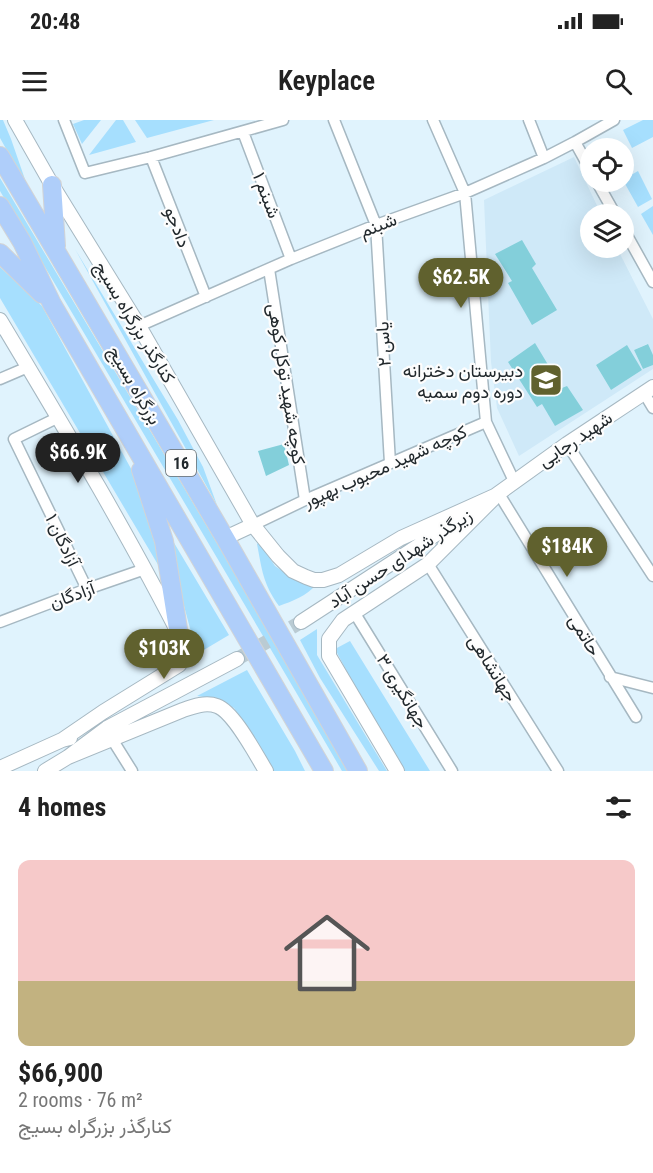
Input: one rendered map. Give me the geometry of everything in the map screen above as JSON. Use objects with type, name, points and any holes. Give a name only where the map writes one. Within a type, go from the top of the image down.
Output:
[{"type":"highway","name":"بزرگراه بسیج","points":[[0,156],[225,538],[357,768]]},
{"type":"highway","points":[[51,185],[57,251]]},
{"type":"highway","name":"بزرگراه بسیج","points":[[0,206],[22,242],[52,304],[324,771]]},
{"type":"highway","points":[[0,253],[52,304]]},
{"type":"highway","points":[[130,437],[164,542],[179,635]]},
{"type":"street","name":"کنارگذر بزرگراه بسیج","points":[[15,120],[51,185],[139,326],[253,525],[293,571],[314,580],[339,575],[401,538],[498,494]]},
{"type":"street","points":[[64,120],[85,173],[151,158],[283,120]]},
{"type":"street","name":"یاس ۲","points":[[334,120],[376,225],[390,463]]},
{"type":"street","points":[[433,120],[465,193],[486,422]]},
{"type":"street","points":[[529,120],[544,158]]},
{"type":"street","name":"شبنم","points":[[139,326],[291,259],[465,193],[544,158],[614,120]]},
{"type":"street","name":"شبنم ۱","points":[[243,132],[291,259]]},
{"type":"street","points":[[575,142],[580,151]]},
{"type":"street","name":"دادجو","points":[[151,158],[206,297]]},
{"type":"street","points":[[634,248],[653,282]]},
{"type":"street","name":"کوچه شهید توکل کوهی","points":[[268,269],[305,500]]},
{"type":"street","points":[[0,320],[145,569],[185,646],[185,657],[179,665],[62,740],[0,768]]},
{"type":"street","points":[[0,379],[28,367]]},
{"type":"street","points":[[648,390],[653,408]]},
{"type":"street","name":"شهید رجایی","points":[[498,494],[648,390]]},
{"type":"street","name":"آزادگان ۱","points":[[58,417],[14,439],[87,589]]},
{"type":"street","name":"کوچه شهید محبوب بهپور","points":[[225,538],[305,500],[486,422],[514,481]]},
{"type":"street","points":[[567,444],[653,576]]},
{"type":"street","points":[[397,771],[329,656],[329,639],[343,620],[428,564],[498,494]]},
{"type":"street","name":"زیرگذر شهدای حسن آباد","points":[[301,622],[498,494]]},
{"type":"street","name":"حاتمی","points":[[498,494],[636,717]]},
{"type":"street","name":"جهانشاهی","points":[[428,564],[558,771]]},
{"type":"street","name":"آزادگان","points":[[0,622],[145,569]]},
{"type":"street","name":"جهانگیری ۳","points":[[354,612],[452,771]]},
{"type":"street","points":[[45,771],[237,659]]},
{"type":"street","points":[[610,678],[653,688]]},
{"type":"street","points":[[62,740],[110,733],[201,704],[217,706],[228,713],[237,724],[266,771]]},
{"type":"street","points":[[110,733],[132,771]]},
{"type":"shaded area","points":[[0,120],[3,120],[11,139],[28,188],[0,138]]},
{"type":"shaded area","points":[[84,120],[101,120],[82,144],[73,124]]},
{"type":"shaded area","points":[[116,120],[123,120],[136,142],[89,155]]},
{"type":"shaded area","points":[[135,120],[214,120],[147,138]]},
{"type":"shaded area","points":[[643,120],[653,120],[653,137],[634,147],[634,138],[627,138],[623,130]]},
{"type":"shaded area","points":[[574,157],[580,170],[580,192],[591,192],[596,204],[580,204],[580,258],[622,258],[653,319],[653,355],[647,344],[634,350],[643,369],[653,365],[653,369],[519,456],[497,408],[491,362],[484,200]],"holes":[[[626,346],[642,370],[611,390],[596,365]]]},
{"type":"shaded area","points":[[638,171],[652,199],[638,207],[630,192],[634,192],[634,173]]},
{"type":"shaded area","points":[[0,178],[265,624],[349,771],[342,771],[0,191]]},
{"type":"shaded area","points":[[653,206],[653,235],[641,214]]},
{"type":"shaded area","points":[[75,249],[178,420],[203,467],[217,505]]},
{"type":"shaded area","points":[[0,267],[42,306],[135,476],[154,538],[160,568],[0,298]]},
{"type":"shaded area","points":[[161,521],[229,635],[197,654]]},
{"type":"shaded area","points":[[259,542],[275,566],[294,579],[316,585],[304,595],[279,606],[264,576],[257,544]]},
{"type":"shaded area","points":[[317,629],[317,655],[387,771],[379,771],[320,678],[300,640]]},
{"type":"shaded area","points":[[350,641],[430,771],[403,771],[374,723],[335,649]]},
{"type":"shaded area","points":[[247,670],[305,771],[272,771],[234,708],[217,699],[197,696]]},
{"type":"building","points":[[522,240],[536,264],[532,268],[557,310],[532,325],[508,283],[512,281],[495,254]]},
{"type":"building","points":[[535,343],[562,388],[567,386],[583,410],[555,426],[542,404],[537,407],[508,362]]},
{"type":"building","points":[[648,344],[653,355],[653,365],[643,369],[634,350]]},
{"type":"building","points":[[627,345],[642,370],[611,390],[596,365]]},
{"type":"building","points":[[284,444],[289,465],[266,476],[258,451]]},
{"type":"tunnel","points":[[237,659],[301,622]]},
{"type":"place","name":"دبیرستان دخترانه دوره دوم سمیه","points":[[546,380]]}]
